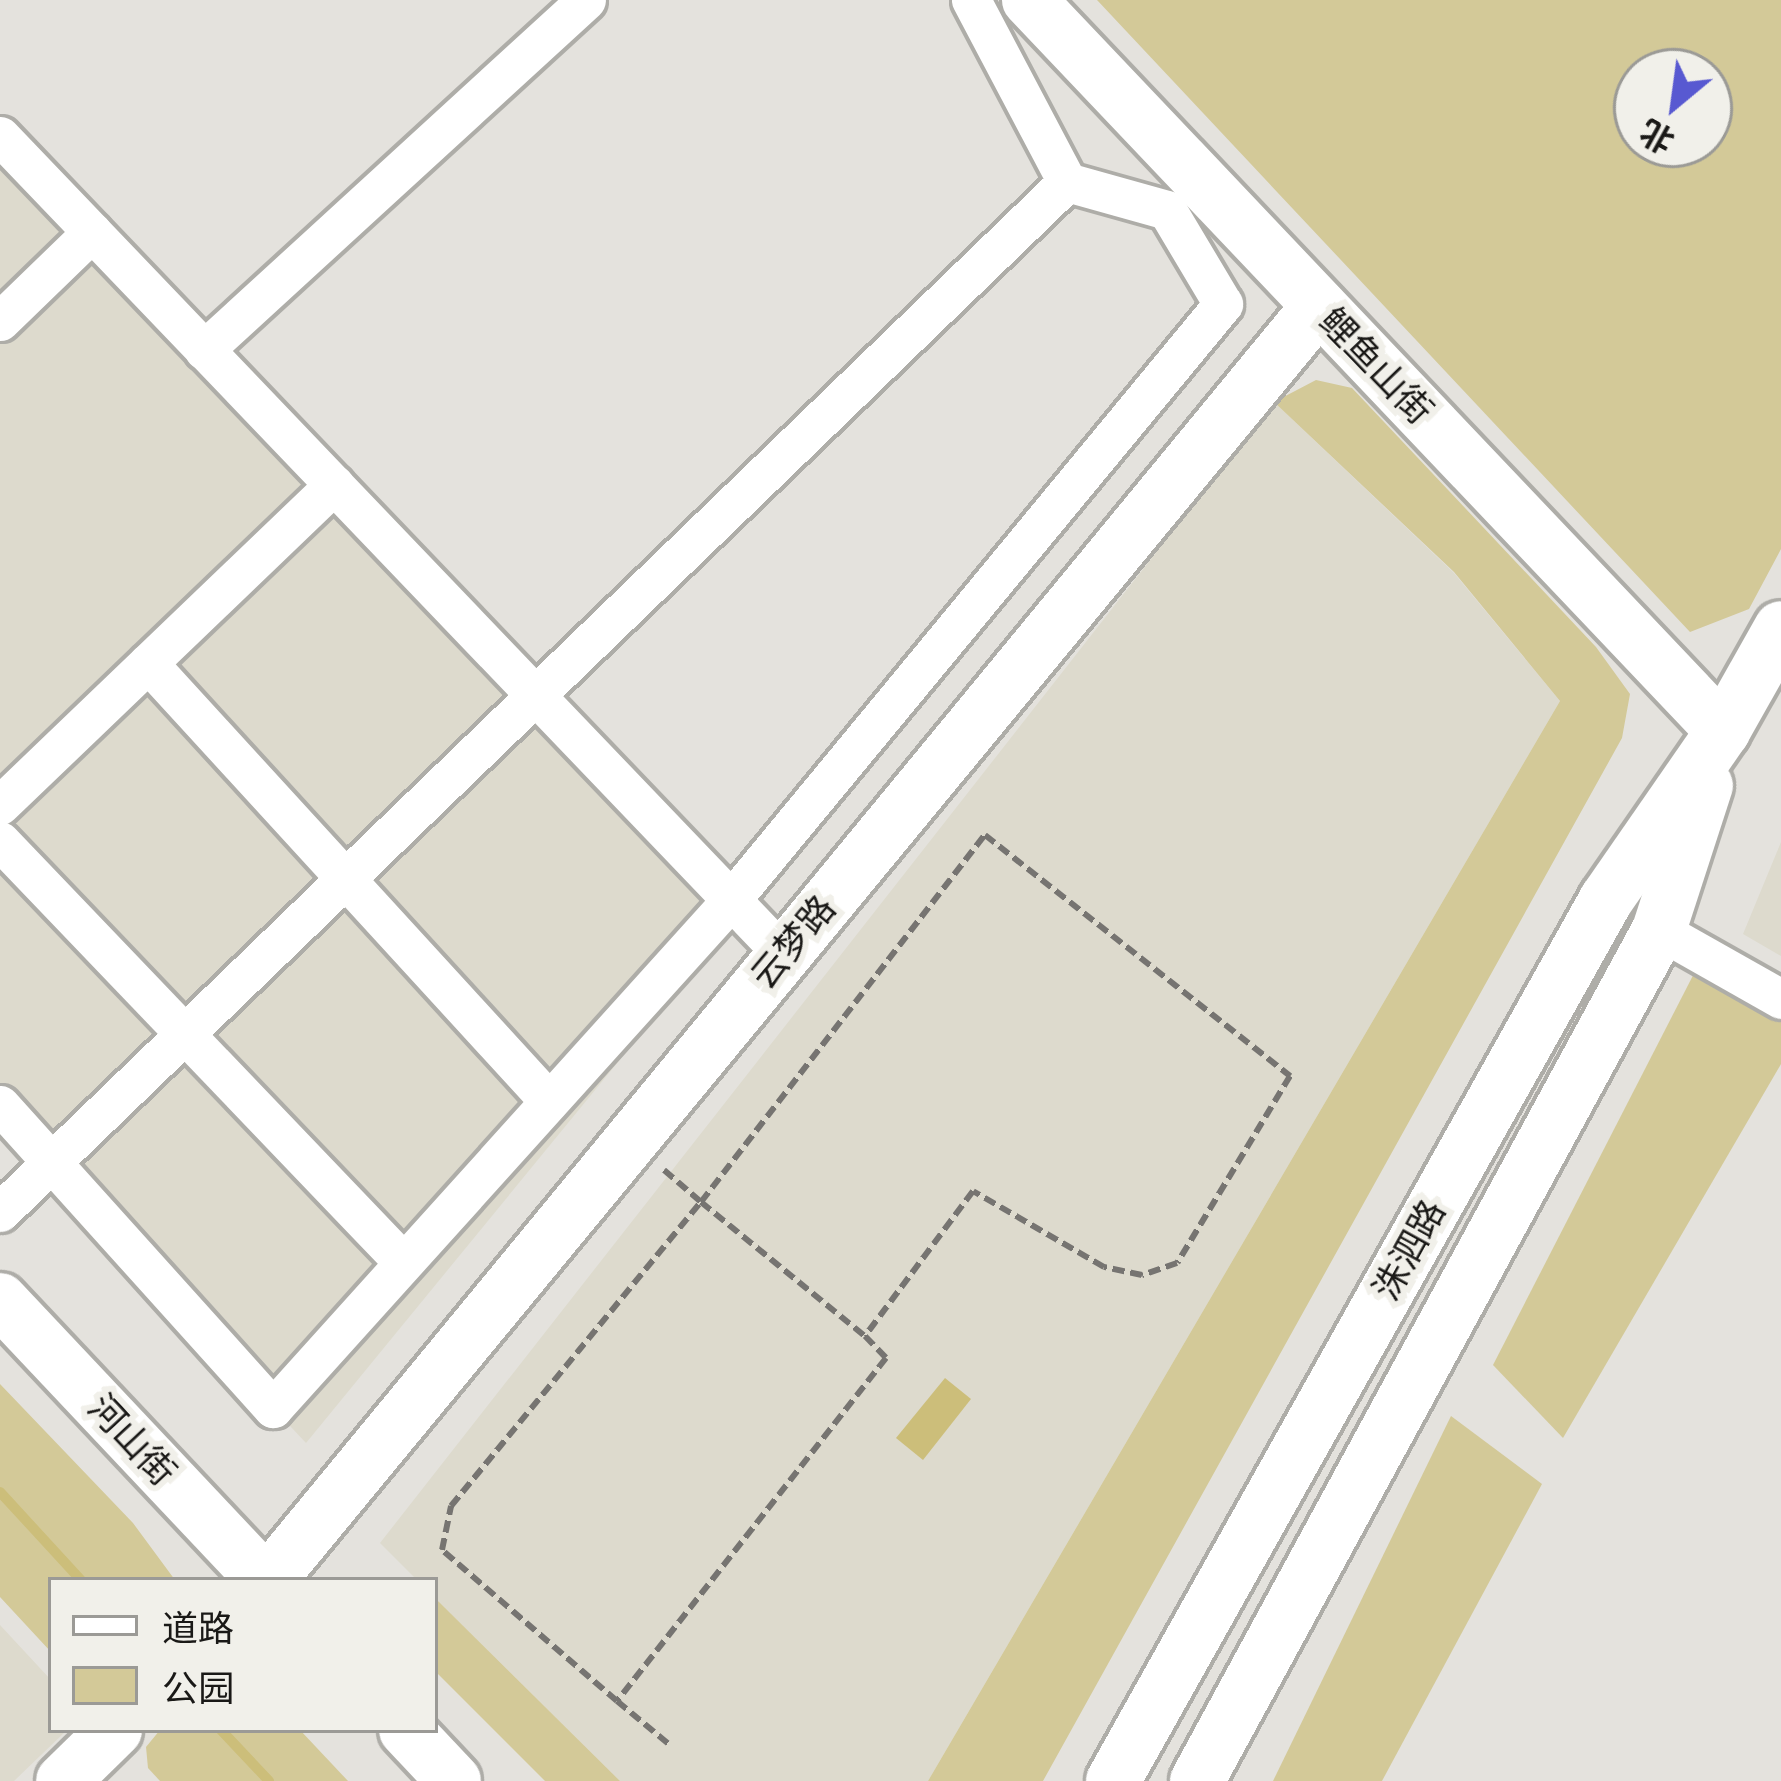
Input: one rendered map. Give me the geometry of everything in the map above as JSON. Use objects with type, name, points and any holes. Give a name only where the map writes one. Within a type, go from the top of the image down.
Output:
[{"type":"street","points":[[204,350],[586,0]]},
{"type":"street","points":[[0,1105],[273,1408],[730,900],[1223,304],[1167,209],[1067,182],[971,0]]},
{"type":"street","name":"鲤鱼山街","points":[[1029,0],[1723,731]]},
{"type":"street","points":[[0,136],[783,954]]},
{"type":"street","points":[[0,1212],[1067,182]]},
{"type":"street","points":[[0,321],[92,232]]},
{"type":"street","name":"云梦路","points":[[268,1577],[1319,306]]},
{"type":"street","points":[[0,805],[334,485]]},
{"type":"street","name":"洙泗路","points":[[1113,1781],[1606,900],[1723,731],[1781,628]]},
{"type":"street","points":[[148,663],[549,1101]]},
{"type":"street","name":"洙泗路","points":[[1197,1781],[1659,930],[1723,731]]},
{"type":"street","points":[[0,841],[404,1262]]},
{"type":"street","points":[[1659,930],[1781,999]]},
{"type":"street","name":"河山街","points":[[0,1300],[263,1577]]},
{"type":"street","points":[[63,1781],[112,1733]]},
{"type":"street","points":[[409,1733],[454,1781]]},
{"type":"path","points":[[671,1746],[442,1550],[443,1526],[451,1506],[701,1202],[985,835],[1289,1076],[1177,1262],[1142,1275],[1104,1267],[973,1191],[865,1336]]},
{"type":"path","points":[[616,1701],[886,1358],[629,1141]]},
{"type":"shaded area","points":[[0,166],[700,885],[704,957],[306,1443],[0,1116]]},
{"type":"shaded area","points":[[1274,402],[1454,573],[1560,701],[928,1781],[620,1781],[438,1601],[438,1577],[414,1577],[380,1543]]},
{"type":"shaded area","points":[[1781,842],[1781,956],[1743,934]]},
{"type":"shaded area","points":[[945,1378],[971,1399],[923,1460],[896,1438]]},
{"type":"shaded area","points":[[0,1625],[48,1677],[48,1733],[64,1733],[14,1781],[0,1781]]},
{"type":"green space","points":[[1097,0],[1781,0],[1781,549],[1749,609],[1690,632]]},
{"type":"green space","points":[[1316,380],[1352,388],[1596,647],[1630,694],[1622,738],[1043,1781],[928,1781],[1560,701],[1454,572],[1274,402]]},
{"type":"green space","points":[[1703,956],[1781,999],[1781,1064],[1563,1438],[1493,1365]]},
{"type":"green space","points":[[0,1384],[133,1523],[173,1577],[48,1577],[48,1649],[0,1597]]},
{"type":"green space","points":[[1451,1416],[1542,1484],[1382,1781],[1273,1781]]},
{"type":"green space","points":[[438,1601],[620,1781],[545,1781],[438,1674]]},
{"type":"green space","points":[[158,1733],[303,1733],[348,1781],[160,1781],[148,1768],[146,1747]]},
{"type":"waterway","points":[[0,1492],[78,1577]]},
{"type":"waterway","points":[[224,1733],[269,1781]]}]
